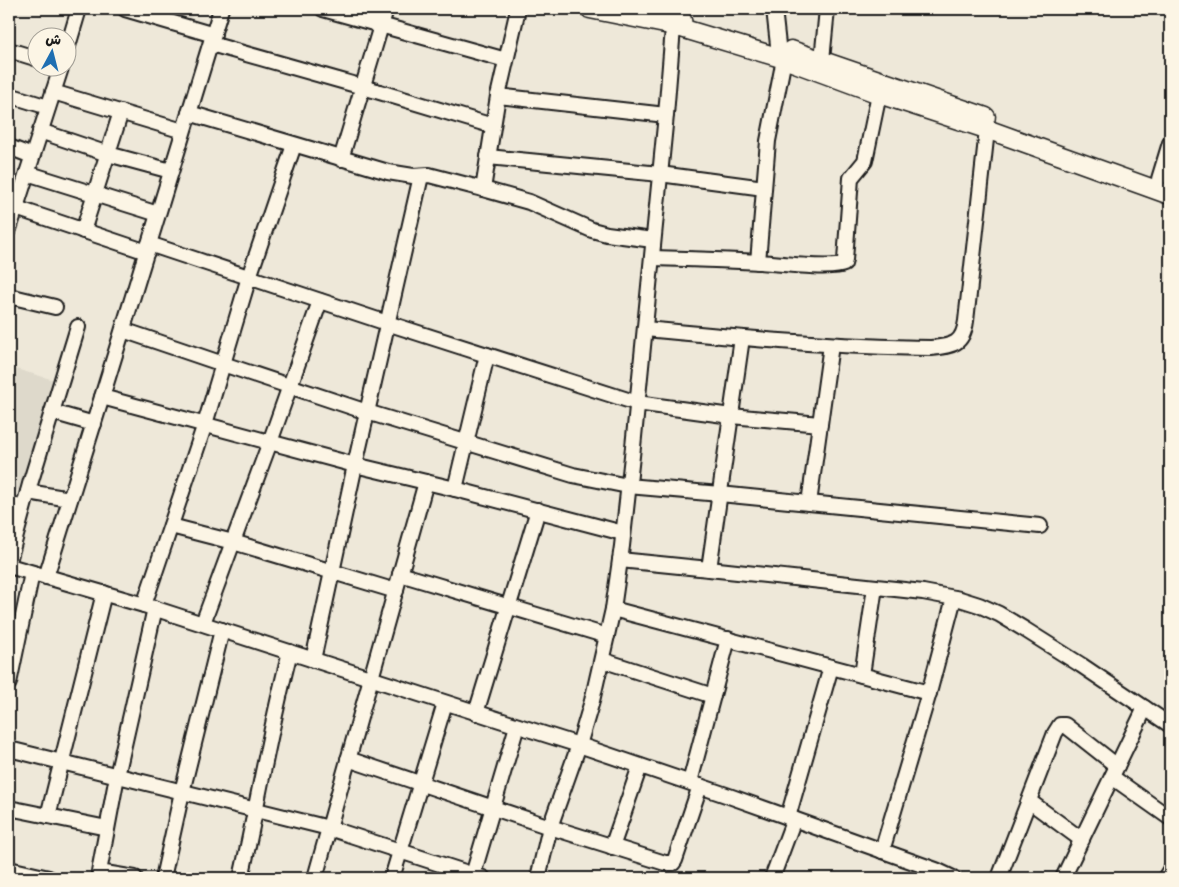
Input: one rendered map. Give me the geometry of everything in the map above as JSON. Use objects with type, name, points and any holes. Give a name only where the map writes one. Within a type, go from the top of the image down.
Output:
[{"type":"main road","points":[[590,9],[676,20]]},
{"type":"main road","points":[[643,9],[781,52],[822,60],[1165,181]]},
{"type":"main road","points":[[781,52],[879,94],[988,130],[1170,195]]},
{"type":"street","points":[[73,28],[79,9]]},
{"type":"street","points":[[125,9],[212,40],[493,126]]},
{"type":"street","points":[[46,577],[222,9]]},
{"type":"street","points":[[323,9],[506,60]]},
{"type":"street","points":[[341,159],[386,9]]},
{"type":"street","points":[[483,189],[498,96],[518,9]]},
{"type":"street","points":[[758,262],[771,122],[781,52],[774,9]]},
{"type":"street","points":[[822,60],[826,9]]},
{"type":"street","points":[[538,878],[550,828],[592,701],[613,609],[645,329],[676,20]]},
{"type":"street","points":[[9,50],[28,56]]},
{"type":"street","points":[[9,228],[14,204],[27,173],[58,78]]},
{"type":"street","points":[[53,92],[183,131]]},
{"type":"street","points":[[652,258],[825,266],[844,264],[851,178],[866,161],[879,94]]},
{"type":"street","points":[[9,95],[48,107]]},
{"type":"street","points":[[498,96],[666,115]]},
{"type":"street","points":[[83,231],[121,112]]},
{"type":"street","points":[[189,113],[388,172],[413,176],[429,175],[529,202],[592,230],[606,234],[653,240]]},
{"type":"street","points":[[645,329],[831,345],[944,347],[953,344],[962,337],[966,321],[988,130]]},
{"type":"street","points":[[40,131],[108,154],[171,171]]},
{"type":"street","points":[[1165,181],[1170,143]]},
{"type":"street","points":[[135,878],[98,875],[149,606],[171,526],[294,144]]},
{"type":"street","points":[[9,147],[32,156]]},
{"type":"street","points":[[488,157],[660,174],[764,188]]},
{"type":"street","points":[[27,173],[158,214]]},
{"type":"street","points":[[313,660],[421,176]]},
{"type":"street","points":[[14,204],[83,231],[250,278],[637,403],[731,416],[820,424]]},
{"type":"street","points":[[9,296],[55,307]]},
{"type":"street","points":[[203,623],[320,301]]},
{"type":"street","points":[[9,561],[23,508],[78,327]]},
{"type":"street","points":[[123,330],[368,412],[558,470],[628,486],[1040,526]]},
{"type":"street","points":[[709,570],[742,338]]},
{"type":"street","points":[[810,503],[831,345]]},
{"type":"street","points":[[455,489],[487,355]]},
{"type":"street","points":[[102,396],[355,465],[623,533]]},
{"type":"street","points":[[52,412],[94,424]]},
{"type":"street","points":[[315,878],[426,482]]},
{"type":"street","points":[[28,492],[70,499]]},
{"type":"street","points":[[9,504],[23,508]]},
{"type":"street","points":[[476,713],[538,510]]},
{"type":"street","points":[[171,526],[233,542],[396,591]]},
{"type":"street","points":[[620,560],[923,592],[979,605],[999,614],[1170,724]]},
{"type":"street","points":[[9,566],[149,606],[579,745],[791,818],[936,870],[953,878]]},
{"type":"street","points":[[9,683],[32,573]]},
{"type":"street","points":[[400,574],[607,636]]},
{"type":"street","points":[[862,675],[875,587]]},
{"type":"street","points":[[48,816],[104,593]]},
{"type":"street","points":[[882,851],[929,693],[954,598]]},
{"type":"street","points":[[613,609],[929,693]]},
{"type":"street","points":[[163,878],[222,630]]},
{"type":"street","points":[[348,759],[550,828],[660,863],[670,864],[675,860],[679,849],[695,784],[713,696],[728,639]]},
{"type":"street","points":[[241,878],[280,690],[290,652]]},
{"type":"street","points":[[602,660],[713,696]]},
{"type":"street","points":[[772,878],[791,818],[831,667]]},
{"type":"street","points":[[392,878],[446,703]]},
{"type":"street","points":[[1063,878],[1145,708]]},
{"type":"street","points":[[999,878],[1055,733],[1060,725],[1065,725],[1115,772],[1170,818]]},
{"type":"street","points":[[9,749],[329,828],[476,877],[492,808],[517,726]]},
{"type":"street","points":[[612,847],[640,766]]},
{"type":"street","points":[[1029,801],[1082,840]]},
{"type":"street","points":[[9,808],[107,828]]},
{"type":"street","points":[[9,869],[49,878]]},
{"type":"street","points":[[1165,878],[1170,870]]},
{"type":"shaded area","points":[[9,367],[54,380],[19,491],[9,488]]}]
